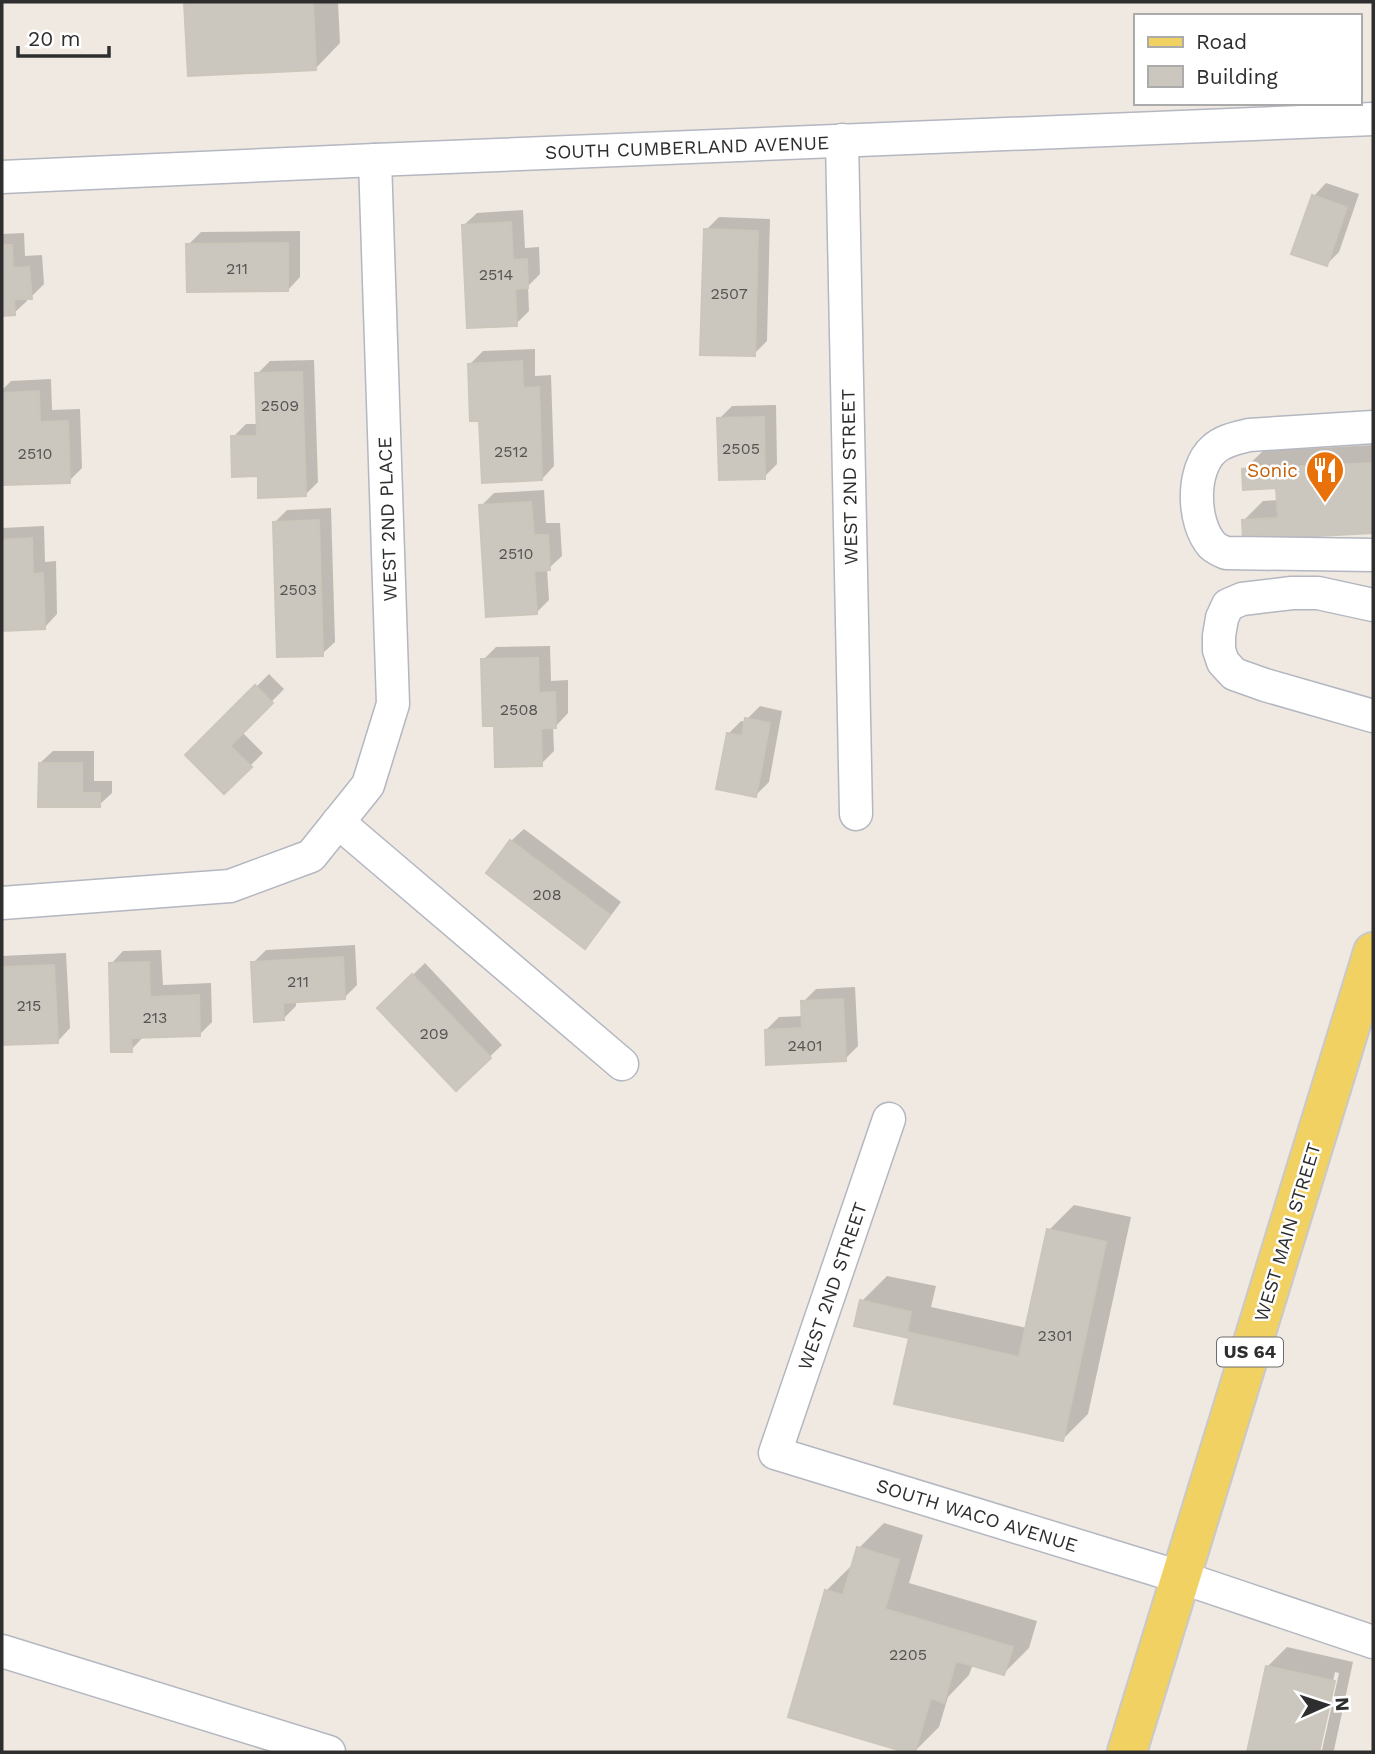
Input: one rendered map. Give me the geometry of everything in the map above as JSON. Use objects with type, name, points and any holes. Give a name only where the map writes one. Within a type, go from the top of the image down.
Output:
[{"type":"main road","name":"WEST MAIN STREET","points":[[1127,1752],[1373,952]]},
{"type":"street","name":"SOUTH CUMBERLAND AVENUE","points":[[2,177],[1373,119]]},
{"type":"street","name":"WEST 2ND STREET","points":[[842,140],[856,814]]},
{"type":"street","name":"WEST 2ND PLACE","points":[[2,903],[230,886],[311,856],[368,785],[393,704],[375,160]]},
{"type":"street","points":[[1373,427],[1250,435],[1230,439],[1215,447],[1206,457],[1197,482],[1197,501],[1206,537],[1214,547],[1226,553],[1373,555]]},
{"type":"street","points":[[1373,605],[1318,593],[1242,598],[1228,605],[1222,618],[1219,636],[1219,650],[1223,662],[1234,674],[1373,716]]},
{"type":"street","points":[[338,822],[622,1064]]},
{"type":"street","name":"WEST 2ND STREET","points":[[775,1453],[889,1119]]},
{"type":"street","name":"SOUTH WACO AVENUE","points":[[775,1453],[1180,1577],[1373,1642]]},
{"type":"street","points":[[2,1651],[329,1752]]},
{"type":"building","points":[[184,2],[313,2],[316,70],[188,76]]},
{"type":"building","points":[[1312,195],[1347,207],[1327,266],[1291,254]]},
{"type":"building","points":[[511,222],[513,260],[527,259],[528,288],[515,289],[517,326],[467,328],[462,225]]},
{"type":"building","points":[[704,229],[758,231],[755,356],[700,355]]},
{"type":"building","points":[[288,243],[288,291],[187,292],[186,244]]},
{"type":"building","points":[[2,245],[12,245],[13,268],[29,267],[32,299],[14,299],[15,315],[2,316]]},
{"type":"building","points":[[522,361],[523,388],[539,387],[542,480],[482,483],[479,421],[470,421],[468,364]]},
{"type":"building","points":[[302,372],[306,496],[258,498],[258,476],[232,477],[231,436],[257,436],[255,373]]},
{"type":"building","points":[[39,391],[40,422],[68,421],[70,483],[2,485],[2,393]]},
{"type":"building","points":[[764,417],[765,479],[719,480],[717,418]]},
{"type":"building","name":"Sonic","points":[[1373,463],[1373,533],[1243,540],[1242,520],[1278,518],[1276,488],[1243,490],[1242,469]]},
{"type":"building","points":[[531,502],[534,535],[548,535],[550,570],[534,571],[537,614],[486,617],[479,505]]},
{"type":"building","points":[[319,520],[323,656],[277,657],[273,522]]},
{"type":"building","points":[[32,538],[33,574],[43,573],[45,629],[2,631],[2,540]]},
{"type":"building","points":[[538,658],[539,693],[555,692],[556,728],[541,728],[542,766],[495,767],[494,726],[483,726],[481,659]]},
{"type":"building","points":[[255,685],[273,703],[230,746],[252,767],[224,794],[185,755]]},
{"type":"building","points":[[745,718],[770,723],[756,797],[716,789],[727,733],[742,736]]},
{"type":"building","points":[[39,763],[82,763],[82,793],[100,793],[100,807],[38,807]]},
{"type":"building","points":[[510,840],[610,915],[585,949],[486,873]]},
{"type":"building","points":[[343,957],[345,999],[283,1003],[284,1020],[254,1022],[251,962]]},
{"type":"building","points":[[149,962],[150,997],[199,995],[200,1036],[131,1038],[132,1052],[111,1052],[109,963]]},
{"type":"building","points":[[54,965],[58,1043],[2,1045],[2,967]]},
{"type":"building","points":[[412,974],[491,1058],[456,1091],[377,1008]]},
{"type":"building","points":[[843,999],[846,1061],[766,1065],[765,1030],[802,1028],[801,1001]]},
{"type":"building","points":[[1047,1229],[1106,1242],[1063,1441],[894,1404],[909,1338],[854,1326],[860,1300],[911,1312],[907,1332],[1019,1357]]},
{"type":"building","points":[[857,1547],[899,1560],[885,1609],[1013,1647],[1004,1675],[956,1661],[944,1703],[931,1698],[915,1752],[905,1752],[788,1717],[825,1590],[843,1595]]},
{"type":"building","points":[[1266,1666],[1335,1681],[1319,1752],[1247,1752]]},
{"type":"place","name":"Sonic","points":[[1325,504]]}]
